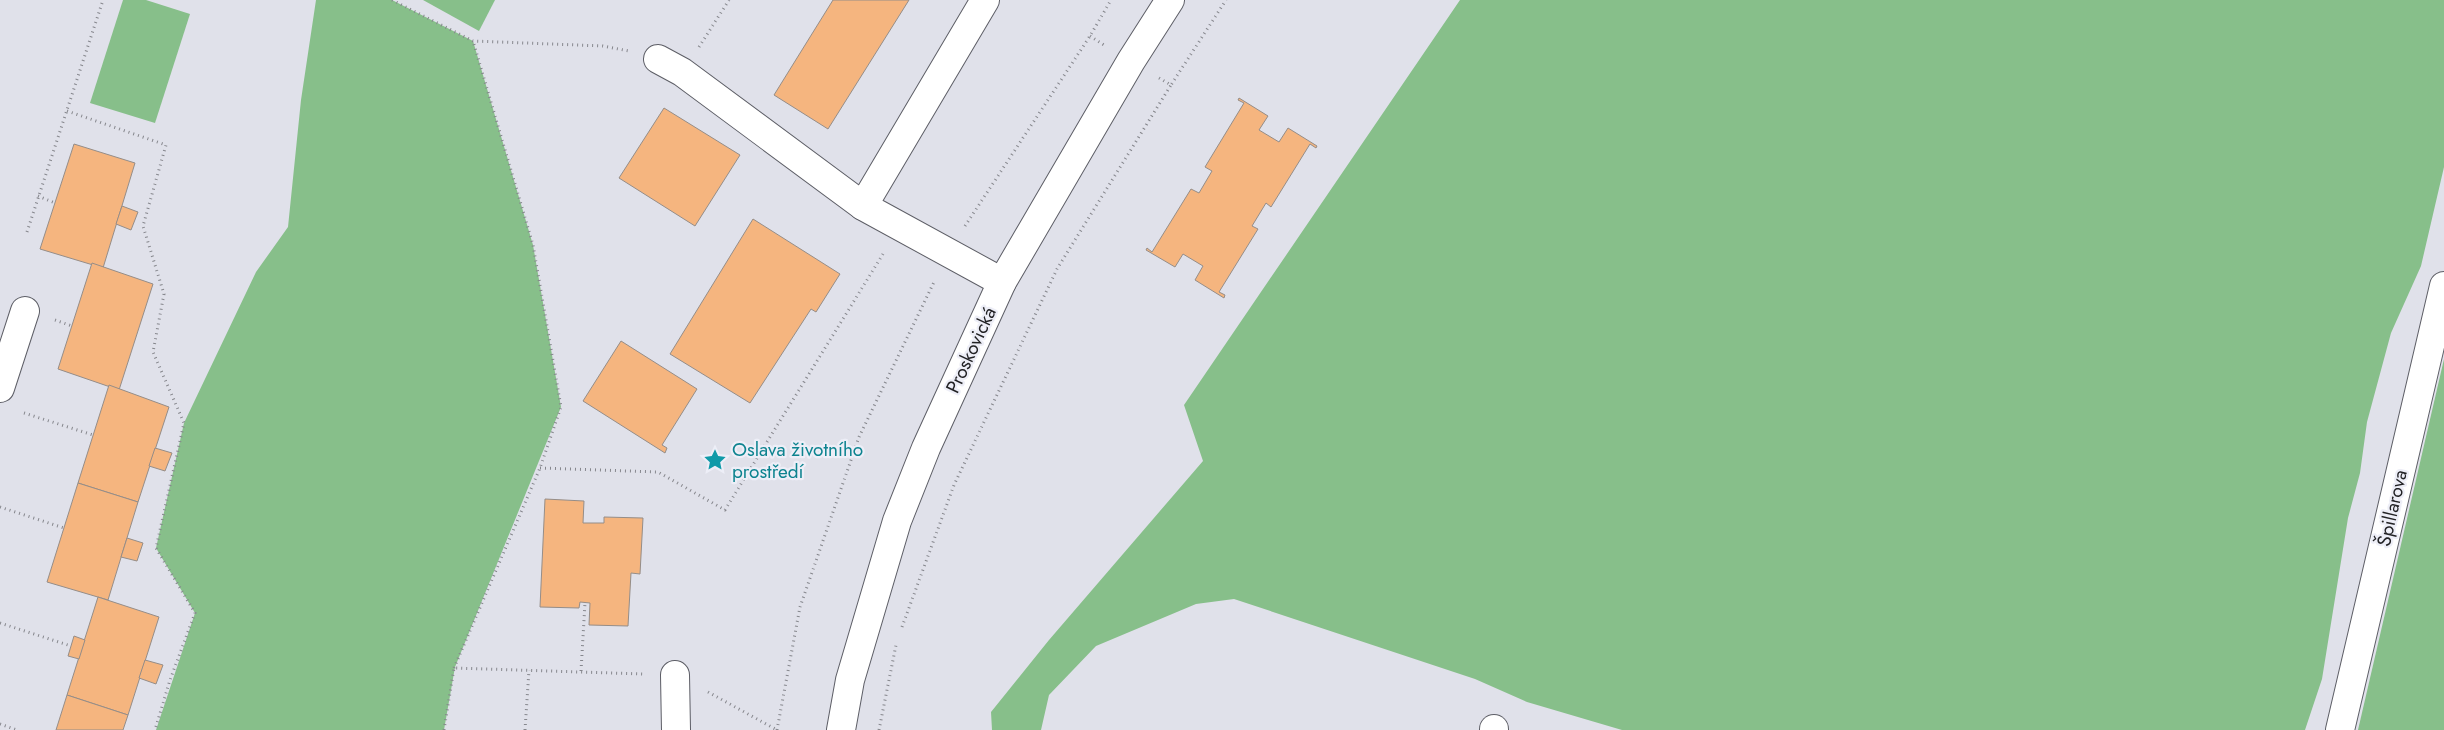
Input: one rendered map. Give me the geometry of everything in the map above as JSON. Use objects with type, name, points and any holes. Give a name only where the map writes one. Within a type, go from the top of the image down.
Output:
[{"type":"street","points":[[863,206],[984,0]]},
{"type":"street","name":"Proskovická","points":[[841,730],[850,680],[897,521],[926,448],[1002,282],[1131,61],[1170,0]]},
{"type":"street","points":[[658,59],[682,72],[863,206],[1002,282]]},
{"type":"street","name":"Špillarova","points":[[2340,730],[2444,286]]},
{"type":"street","points":[[0,388],[25,311]]},
{"type":"street","points":[[675,675],[676,730]]},
{"type":"path","points":[[27,232],[103,0]]},
{"type":"path","points":[[392,0],[473,41],[603,46],[652,55],[658,59]]},
{"type":"path","points":[[682,72],[729,0]]},
{"type":"path","points":[[454,668],[675,675],[777,730],[800,607],[859,437],[971,214],[1090,36],[1111,0]]},
{"type":"path","points":[[444,730],[454,668],[540,468],[561,407],[533,245],[473,41]]},
{"type":"path","points":[[901,628],[954,485],[1057,268],[1171,85]]},
{"type":"path","points":[[67,111],[166,145],[143,226],[164,294],[153,352],[184,424],[156,548],[194,613],[155,730]]},
{"type":"path","points":[[38,196],[55,203]]},
{"type":"path","points":[[540,468],[658,472],[725,510],[900,227]]},
{"type":"path","points":[[52,319],[72,326]]},
{"type":"path","points":[[24,413],[93,435]]},
{"type":"path","points":[[0,506],[64,528]]},
{"type":"path","points":[[581,671],[585,602]]},
{"type":"path","points":[[0,623],[71,646]]},
{"type":"path","points":[[879,730],[898,637]]},
{"type":"path","points":[[525,730],[529,670]]},
{"type":"path","points":[[0,724],[17,730]]},
{"type":"green space","points":[[123,0],[146,0],[190,14],[155,123],[90,103]]},
{"type":"green space","points":[[316,0],[392,0],[473,41],[533,245],[561,407],[455,667],[444,730],[156,730],[195,613],[156,548],[184,423],[256,272],[288,227],[301,100]]},
{"type":"green space","points":[[423,0],[495,0],[479,31]]},
{"type":"green space","points":[[1460,0],[2444,0],[2444,167],[2421,266],[2391,333],[2367,422],[2360,473],[2348,518],[2322,679],[2305,730],[1622,730],[1527,702],[1475,679],[1234,599],[1196,604],[1096,646],[1049,695],[1041,730],[992,730],[991,712],[1049,640],[1203,461],[1184,405]]},
{"type":"green space","points":[[2444,359],[2444,730],[2358,730]]},
{"type":"building","points":[[833,0],[909,0],[828,129],[774,95]]},
{"type":"building","points":[[1239,98],[1268,116],[1259,130],[1279,142],[1288,128],[1317,146],[1316,148],[1310,144],[1271,207],[1266,203],[1252,226],[1258,229],[1219,292],[1225,295],[1224,298],[1195,280],[1203,266],[1183,254],[1175,267],[1146,250],[1147,248],[1152,252],[1191,189],[1199,193],[1212,171],[1205,167],[1244,103],[1238,100]]},
{"type":"building","points":[[664,108],[740,155],[695,226],[619,178]]},
{"type":"building","points":[[74,144],[135,163],[103,268],[40,249]]},
{"type":"building","points":[[122,206],[138,212],[131,230],[116,224]]},
{"type":"building","points":[[753,219],[840,274],[816,312],[811,309],[750,403],[670,354]]},
{"type":"building","points":[[92,263],[153,284],[119,390],[58,369]]},
{"type":"building","points":[[621,341],[697,389],[662,445],[667,448],[665,453],[583,401]]},
{"type":"building","points":[[109,385],[169,407],[138,502],[78,483]]},
{"type":"building","points":[[155,448],[172,453],[165,471],[149,466]]},
{"type":"building","points":[[78,483],[138,502],[108,600],[47,582]]},
{"type":"building","points":[[545,499],[584,501],[583,523],[604,523],[604,517],[643,518],[640,574],[631,573],[628,626],[589,625],[590,603],[580,602],[579,608],[540,607]]},
{"type":"building","points":[[127,538],[143,543],[137,561],[121,557]]},
{"type":"building","points":[[98,597],[159,617],[128,715],[67,695]]},
{"type":"building","points":[[74,636],[85,640],[79,659],[68,656]]},
{"type":"building","points":[[145,660],[163,665],[156,684],[139,678]]},
{"type":"building","points":[[67,695],[128,715],[123,730],[56,730]]},
{"type":"place","name":"Oslava životního prostředí","points":[[715,460]]}]
